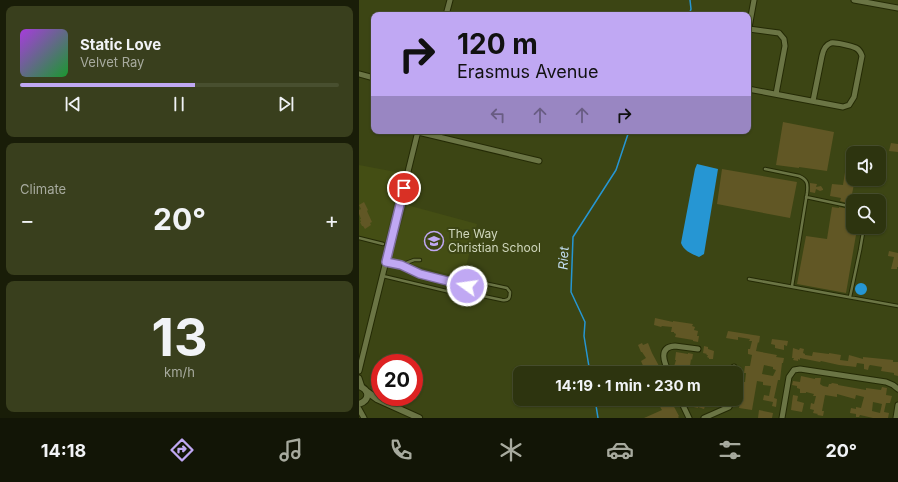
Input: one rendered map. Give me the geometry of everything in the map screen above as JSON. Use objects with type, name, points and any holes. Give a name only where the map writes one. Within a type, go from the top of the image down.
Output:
[{"type":"street","points":[[447,12],[449,0]]},
{"type":"street","points":[[751,16],[754,0]]},
{"type":"street","points":[[854,0],[898,8]]},
{"type":"street","points":[[751,31],[779,33],[784,38],[785,46],[776,94]]},
{"type":"street","points":[[751,90],[843,107],[849,105],[854,98],[862,56],[861,52],[857,48],[833,43],[824,49],[821,56],[813,101]]},
{"type":"street","points":[[359,74],[371,77]]},
{"type":"street","points":[[359,371],[417,134]]},
{"type":"street","points":[[430,134],[539,161]]},
{"type":"street","points":[[383,244],[390,245]]},
{"type":"street","points":[[666,366],[663,356],[668,347],[675,346],[697,349]]},
{"type":"street","points":[[789,418],[782,417],[789,377],[795,370],[800,369],[818,371],[886,382],[898,389]]},
{"type":"street","points":[[359,378],[367,397],[363,402],[361,413]]},
{"type":"street","points":[[362,388],[371,395]]},
{"type":"street","points":[[896,418],[898,405]]},
{"type":"street","points":[[392,406],[419,418]]},
{"type":"street","points":[[683,406],[689,418]]},
{"type":"street","points":[[704,418],[729,406]]},
{"type":"lane","points":[[765,169],[804,178],[807,182],[792,286]]},
{"type":"lane","points":[[806,197],[846,206]]},
{"type":"lane","points":[[850,297],[863,234]]},
{"type":"lane","points":[[359,238],[383,244]]},
{"type":"lane","points":[[401,265],[414,260],[420,260]]},
{"type":"lane","points":[[382,276],[463,295],[475,295],[506,300],[509,298],[510,292],[507,288],[483,282],[467,286],[426,276],[416,273],[401,265],[386,262]]},
{"type":"lane","points":[[749,278],[898,306]]},
{"type":"lane","points":[[473,284],[475,295]]},
{"type":"shaded area","points":[[359,165],[401,173],[385,242],[359,236]]},
{"type":"shaded area","name":"The Way Christian School","points":[[407,205],[477,224],[463,278],[391,259]]},
{"type":"water","points":[[697,164],[718,169],[704,254],[699,257],[686,250],[681,243]]},
{"type":"water","points":[[859,283],[863,283],[867,289],[863,295],[859,295],[855,291],[855,287]]},
{"type":"building","points":[[783,122],[834,132],[827,171],[776,165]]},
{"type":"building","points":[[891,143],[898,144],[898,152],[889,151]]},
{"type":"building","points":[[846,166],[846,186],[854,186],[852,194],[846,194],[846,203],[840,201],[841,198],[830,196],[832,184],[843,185]]},
{"type":"building","points":[[722,169],[797,182],[790,218],[717,204]]},
{"type":"building","points":[[810,183],[817,184],[816,187],[821,186],[823,190],[820,191],[816,189],[815,193],[810,192]]},
{"type":"building","points":[[364,202],[372,222],[370,223],[371,225],[365,229],[360,222],[361,219],[359,214],[359,210],[361,209],[359,205]]},
{"type":"building","points":[[832,207],[846,208],[846,234],[856,234],[846,293],[797,284],[806,236],[827,239]]},
{"type":"building","points":[[889,251],[898,253],[897,269],[891,269],[894,257],[888,256]]},
{"type":"building","points":[[655,318],[693,324],[692,326],[695,327],[694,330],[698,331],[698,342],[675,337],[676,334],[671,332],[672,327],[661,327],[654,325]]},
{"type":"building","points":[[728,331],[760,336],[756,351],[777,355],[776,357],[784,358],[780,380],[778,380],[774,398],[777,399],[776,407],[772,406],[773,402],[763,400],[764,395],[769,396],[771,386],[763,385],[763,382],[757,381],[752,410],[739,408],[739,406],[743,406],[743,387],[746,373],[744,373],[745,366],[750,366],[752,355],[748,354],[748,349],[750,349],[752,341],[749,341],[750,339],[738,337],[738,340],[726,338]],"holes":[[[764,365],[773,367],[773,369],[776,370],[773,376],[762,374]]]},
{"type":"building","points":[[772,339],[788,341],[787,346],[784,345],[784,350],[775,348],[775,345],[771,344]]},
{"type":"building","points":[[648,343],[659,366],[643,366],[641,361],[646,358],[638,345]]},
{"type":"building","points":[[704,346],[714,351],[713,359],[709,359],[707,357],[708,355],[706,355],[707,354],[703,353]]},
{"type":"building","points":[[793,348],[799,350],[800,348],[804,349],[803,353],[805,355],[812,356],[813,352],[841,355],[840,360],[848,361],[849,355],[863,359],[863,357],[893,360],[893,362],[898,362],[898,376],[894,375],[894,373],[881,371],[882,367],[870,365],[868,370],[864,369],[864,364],[857,363],[856,367],[800,358],[798,361],[793,360]]},
{"type":"building","points":[[676,352],[693,354],[690,366],[674,366]]},
{"type":"building","points":[[801,376],[815,379],[821,378],[820,384],[828,387],[829,384],[832,383],[866,390],[866,388],[881,390],[882,387],[887,388],[886,395],[892,396],[890,403],[886,403],[884,412],[889,413],[888,418],[873,418],[860,415],[859,417],[856,417],[856,414],[850,413],[851,408],[861,408],[864,397],[856,395],[855,399],[837,394],[837,397],[825,395],[822,411],[824,411],[823,416],[817,415],[818,414],[813,413],[814,410],[810,409],[811,403],[814,404],[816,396],[806,392],[800,393],[800,389],[797,388],[797,386],[792,385],[793,381],[800,382]],"holes":[[[873,402],[882,404],[880,413],[872,411]]]},
{"type":"building","points":[[793,395],[798,396],[797,401],[804,403],[802,412],[791,410]]},
{"type":"building","points":[[660,406],[674,406],[679,418],[644,418],[662,410]]},
{"type":"building","points":[[689,406],[705,406],[704,409]]},
{"type":"building","points":[[759,410],[773,413],[772,418],[758,418]]},
{"type":"waterway","name":"Riet","points":[[690,0],[690,12]]},
{"type":"waterway","name":"Riet","points":[[589,366],[584,336],[585,322],[571,292],[573,237],[616,170],[628,134]]},
{"type":"waterway","name":"Riet","points":[[596,406],[598,418]]},
{"type":"place","name":"The Way Christian School","points":[[434,241]]},
{"type":"route","points":[[404,188],[386,262],[401,265],[420,274],[467,286]]}]
